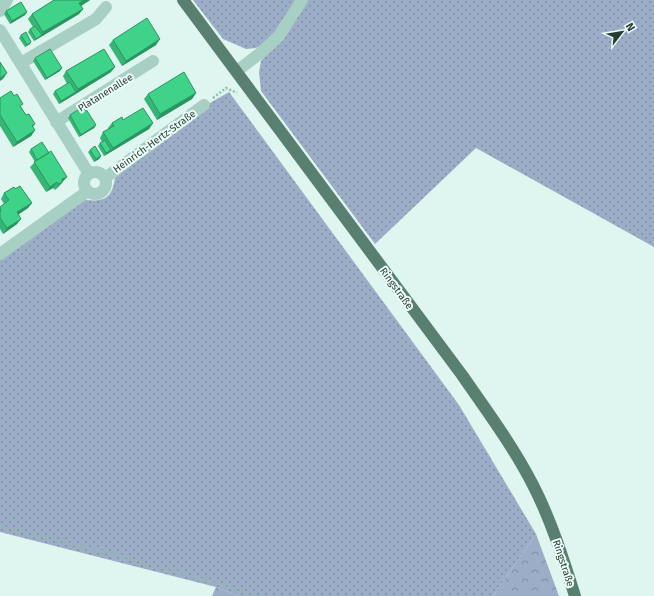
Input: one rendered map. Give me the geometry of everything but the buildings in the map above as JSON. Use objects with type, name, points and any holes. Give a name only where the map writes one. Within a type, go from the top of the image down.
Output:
[{"type":"main road","name":"Ringstraße","points":[[184,0],[462,375],[500,430],[526,472],[540,500],[558,542],[575,596]]},
{"type":"street","points":[[0,11],[8,0]]},
{"type":"street","points":[[237,71],[263,51],[279,36],[302,0]]},
{"type":"street","points":[[21,63],[96,19],[106,7]]},
{"type":"street","points":[[0,30],[89,174],[85,182],[88,191]]},
{"type":"street","name":"Platanenallee","points":[[56,122],[153,61]]},
{"type":"street","name":"Heinrich-Hertz-Straße","points":[[105,178],[204,105]]},
{"type":"street","name":"Heinrich-Hertz-Straße","points":[[0,254],[88,191],[95,194],[101,193],[105,188],[105,178],[96,172],[89,174]]},
{"type":"path","points":[[204,105],[226,88],[237,93],[248,87]]},
{"type":"path","points":[[0,526],[113,554],[260,596]]},
{"type":"green space","points":[[193,0],[298,0],[276,32],[266,43],[256,48],[246,49],[223,39]]},
{"type":"green space","points":[[307,0],[654,0],[654,247],[476,148],[375,244],[261,91],[259,72],[261,61],[281,38]]},
{"type":"green space","points":[[229,92],[459,405],[536,534],[493,596],[239,596],[216,587],[0,532],[0,258],[85,200],[98,200],[106,197],[112,190],[115,178],[191,114]]},
{"type":"green space","points":[[536,534],[559,596],[493,596]]},
{"type":"green space","points":[[216,587],[239,596],[212,596]]}]
